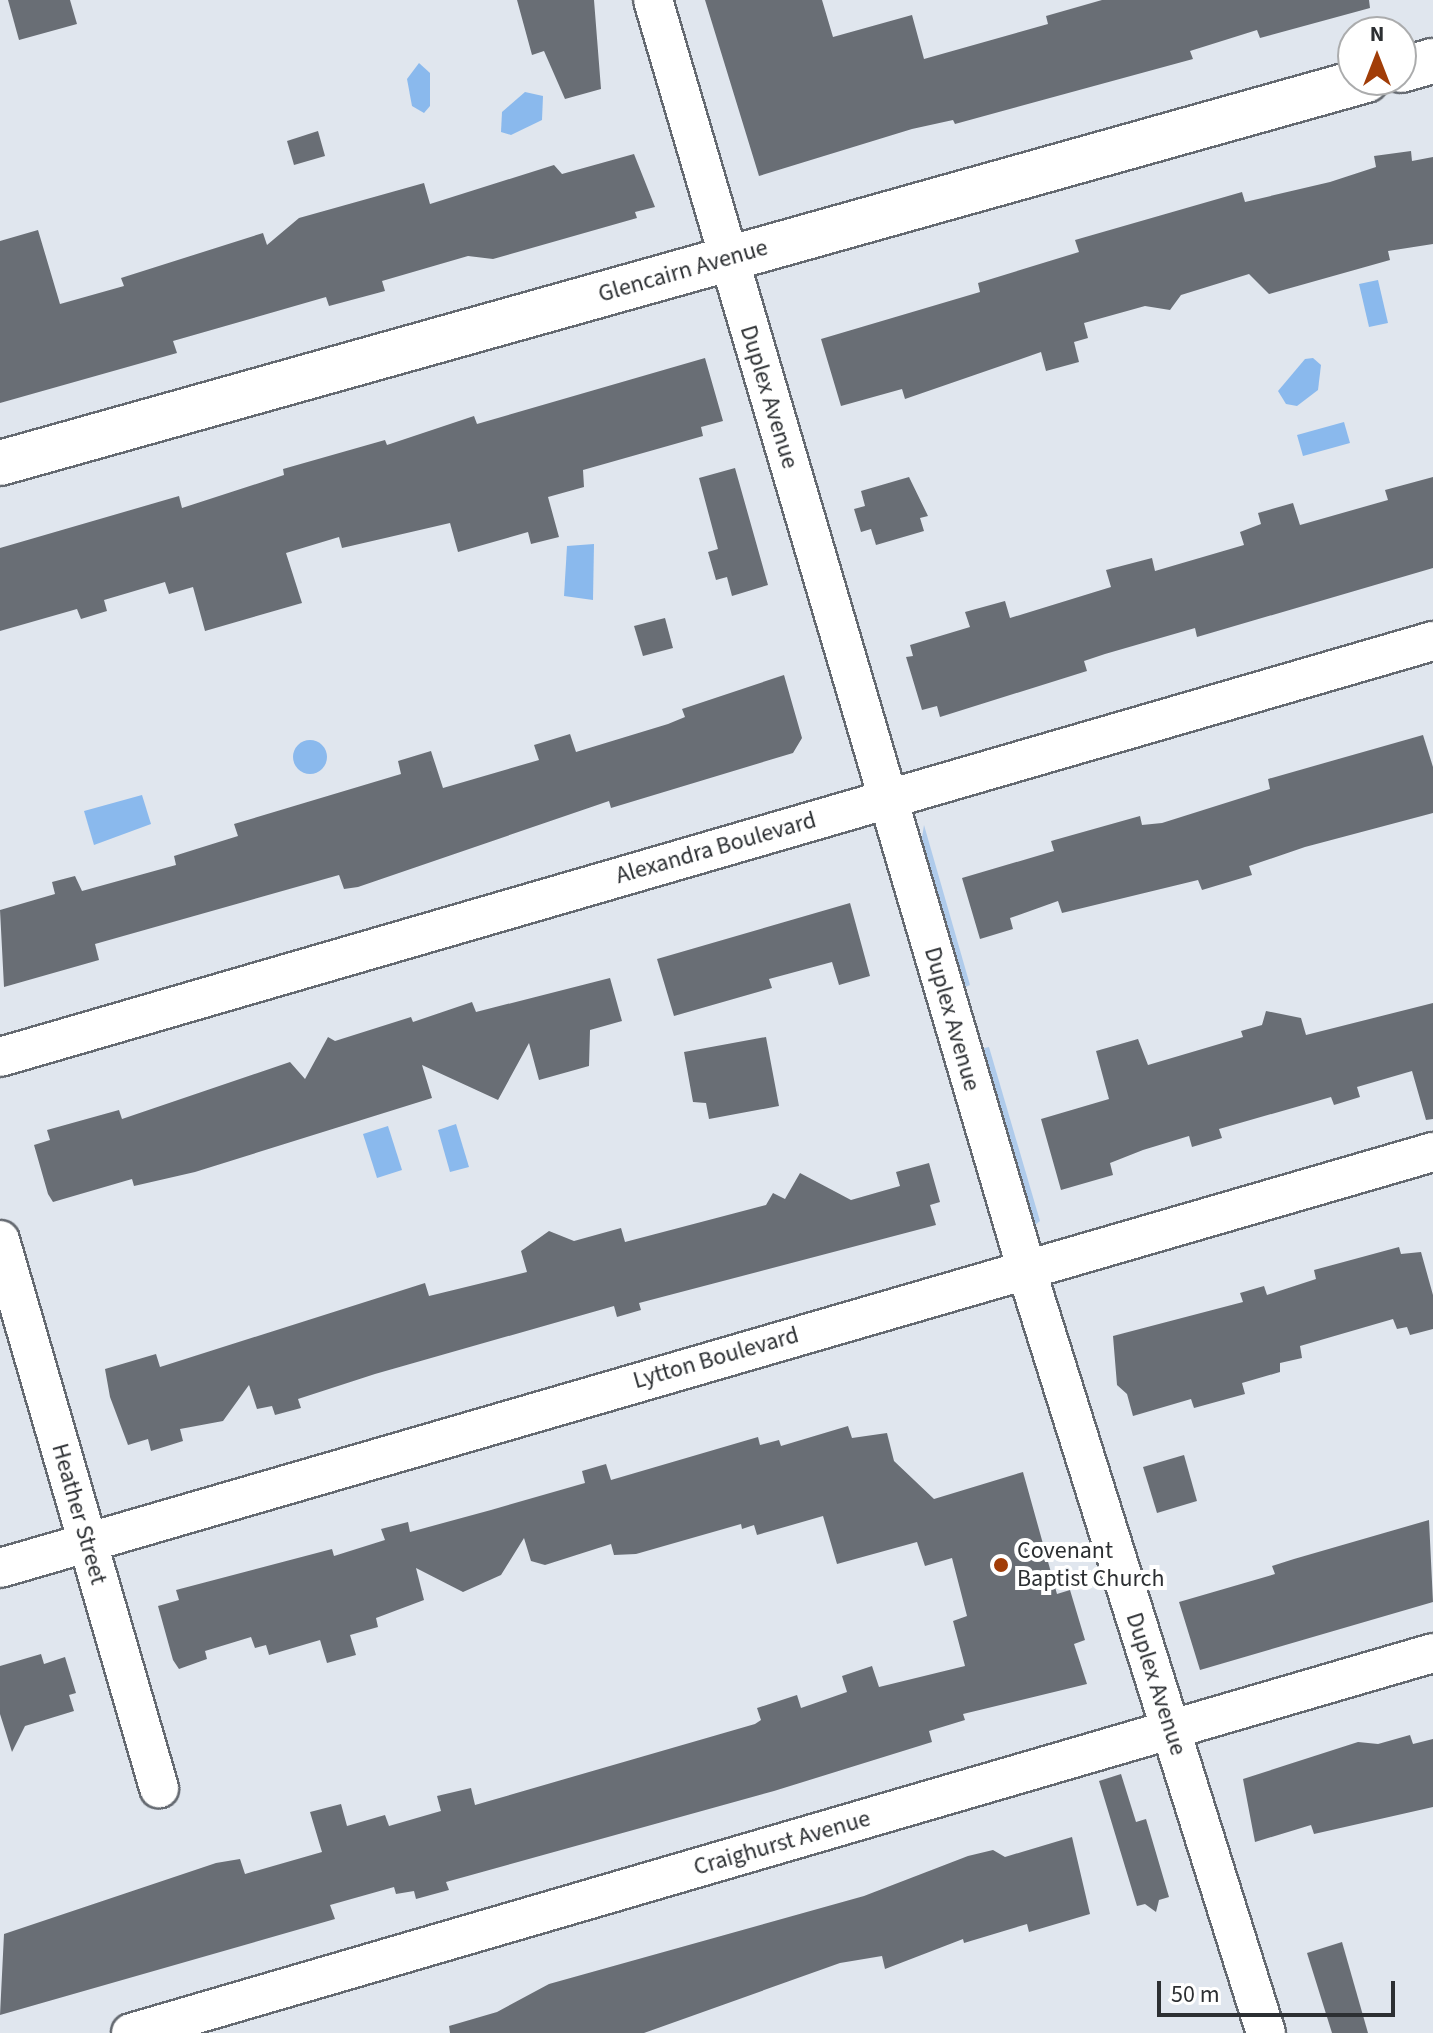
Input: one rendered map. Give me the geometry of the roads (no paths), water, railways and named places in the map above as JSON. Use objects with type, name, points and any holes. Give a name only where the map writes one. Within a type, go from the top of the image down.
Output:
[{"type":"street","name":"Duplex Avenue","points":[[653,0],[1026,1268],[1266,2033]]},
{"type":"street","name":"Glencairn Avenue","points":[[0,463],[1337,88]]},
{"type":"street","name":"Alexandra Boulevard","points":[[0,1057],[1433,641]]},
{"type":"street","name":"Lytton Boulevard","points":[[0,1568],[87,1540],[1433,1152]]},
{"type":"street","name":"Heather Street","points":[[0,1240],[159,1788]]},
{"type":"street","name":"Craighurst Avenue","points":[[131,2033],[1433,1653]]},
{"type":"place","name":"Covenant Baptist Church","points":[[1001,1565]]}]
